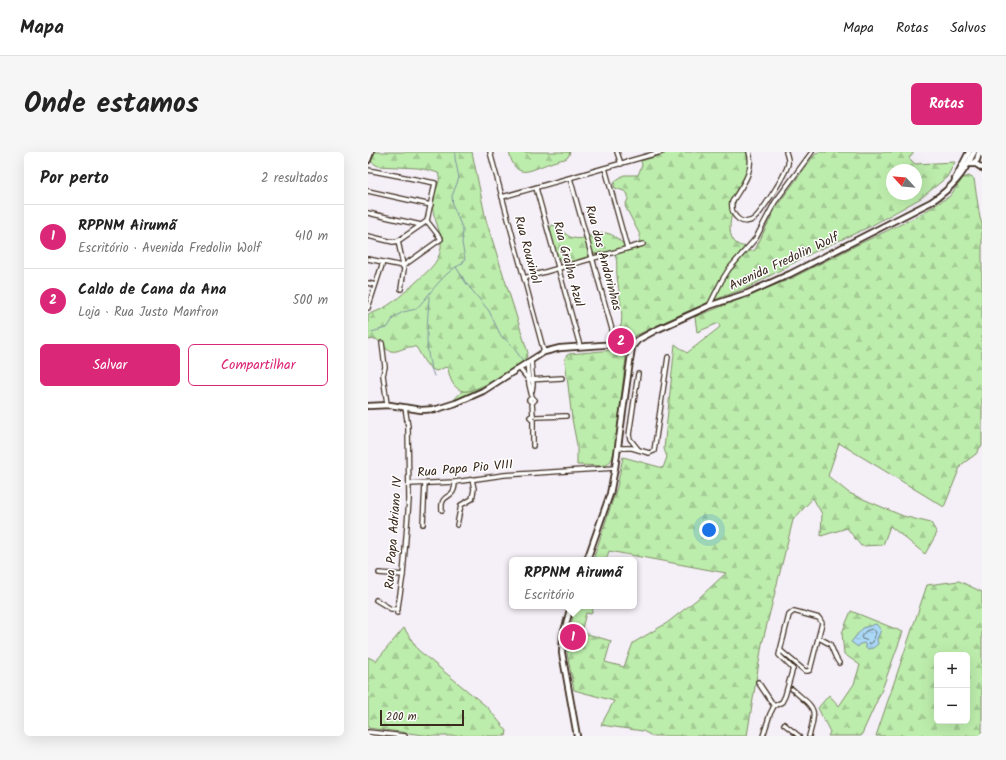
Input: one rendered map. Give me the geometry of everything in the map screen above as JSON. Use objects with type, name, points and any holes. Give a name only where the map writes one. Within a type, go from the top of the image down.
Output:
[{"type":"main road","points":[[368,160],[371,152]]},
{"type":"main road","name":"Avenida Fredolin Wolf","points":[[969,152],[969,163]]},
{"type":"main road","name":"Avenida Fredolin Wolf","points":[[631,345],[642,337],[656,330],[709,306],[748,293],[790,274],[932,201],[948,187],[969,163],[974,152]]},
{"type":"main road","points":[[969,163],[977,160],[980,154]]},
{"type":"main road","points":[[969,163],[982,168]]},
{"type":"main road","points":[[368,406],[387,404],[427,410],[437,409],[456,403],[483,391],[544,352],[560,348],[580,346],[618,344],[631,345],[630,364],[610,494],[588,557]]},
{"type":"main road","points":[[570,609],[563,635],[562,653],[578,736]]},
{"type":"street","name":"Rua Rouxinol","points":[[490,152],[544,352]]},
{"type":"street","points":[[618,152],[620,164]]},
{"type":"street","points":[[502,197],[661,152]]},
{"type":"street","points":[[749,152],[751,157],[749,171],[732,202],[732,211],[734,216],[739,220],[744,221],[755,218],[780,182],[788,164],[786,152]]},
{"type":"street","points":[[709,306],[729,269],[756,238],[775,202],[812,152]]},
{"type":"street","points":[[605,168],[627,248]]},
{"type":"street","points":[[368,170],[435,183],[427,221],[398,241],[393,242],[368,236]]},
{"type":"street","name":"Rua das Andorinhas","points":[[570,178],[618,344]]},
{"type":"street","points":[[780,182],[787,186]]},
{"type":"street","name":"Rua Gralha Azul","points":[[536,188],[580,346]]},
{"type":"street","points":[[368,191],[431,205]]},
{"type":"street","points":[[368,213],[421,225]]},
{"type":"street","points":[[368,259],[403,266],[441,239],[427,221]]},
{"type":"street","points":[[398,241],[404,271],[401,289]]},
{"type":"street","points":[[524,278],[558,267],[643,244]]},
{"type":"street","points":[[368,308],[383,262]]},
{"type":"street","points":[[368,283],[376,285]]},
{"type":"street","points":[[716,293],[720,302]]},
{"type":"street","points":[[382,343],[385,367],[383,375],[387,404]]},
{"type":"street","points":[[618,448],[638,449],[648,453],[654,451],[668,357]]},
{"type":"street","points":[[529,361],[532,397],[535,401],[532,403],[535,419],[533,420],[533,446]]},
{"type":"street","points":[[519,368],[530,380]]},
{"type":"street","points":[[638,374],[629,435],[630,439],[638,449]]},
{"type":"street","points":[[530,380],[562,378]]},
{"type":"street","name":"Rua Papa Adriano IV","points":[[397,613],[403,575],[409,484],[408,427],[405,406]]},
{"type":"street","points":[[534,416],[566,416]]},
{"type":"street","name":"Rua Papa Pio VIII","points":[[409,484],[455,482],[523,474],[615,468]]},
{"type":"street","points":[[457,525],[461,505],[472,499],[474,489],[472,479]]},
{"type":"street","points":[[442,510],[442,500],[452,495],[455,482]]},
{"type":"street","points":[[423,524],[425,484]]},
{"type":"street","points":[[379,573],[403,575]]},
{"type":"street","points":[[376,600],[390,609],[398,608]]},
{"type":"street","points":[[780,650],[805,671],[810,670],[822,623],[819,618],[794,611],[789,615],[780,650],[779,655],[793,669]]},
{"type":"street","points":[[818,638],[830,644],[839,663]]},
{"type":"street","points":[[763,736],[766,722],[774,706],[782,702],[785,696],[794,663]]},
{"type":"street","points":[[758,682],[774,706]]},
{"type":"street","points":[[792,689],[812,707],[814,720],[809,736]]},
{"type":"street","points":[[784,724],[799,736]]},
{"type":"street","points":[[368,732],[405,736]]},
{"type":"green space","points":[[371,152],[472,152],[486,220],[528,353],[520,365],[485,385],[476,389],[463,391],[456,388],[446,367],[436,371],[429,367],[416,347],[391,351],[386,349],[376,339],[368,340],[368,314],[387,306],[414,284],[434,264],[440,254],[441,248],[439,231],[432,208],[432,199],[439,180],[438,173],[418,168],[378,166],[370,161]]},
{"type":"green space","points":[[509,152],[570,152],[568,157],[565,159],[530,171],[520,171],[512,161]]},
{"type":"green space","points":[[665,152],[747,152],[748,168],[733,209],[730,229],[732,238],[737,244],[741,246],[752,245],[743,253],[755,250],[776,207],[818,152],[914,152],[909,158],[915,164],[886,164],[886,200],[917,200],[869,227],[812,253],[749,287],[709,302],[624,341],[607,342],[618,333],[622,318],[615,255],[610,252],[604,252],[576,260],[562,261],[559,259],[554,250],[550,228],[552,225],[558,227],[570,237],[577,239],[606,233],[614,236],[627,246],[636,248],[640,235],[625,206],[628,199],[628,194],[615,188],[614,185],[615,181],[624,175],[638,175],[642,165],[641,161],[665,154]]},
{"type":"green space","points":[[955,162],[947,177],[922,197],[922,164],[915,164]]},
{"type":"green space","points":[[969,176],[974,179],[982,224],[982,446],[976,454],[961,465],[944,507],[839,443],[828,476],[849,493],[903,516],[931,523],[937,533],[925,554],[890,526],[883,545],[861,546],[847,528],[821,536],[822,514],[813,498],[793,520],[762,644],[747,736],[652,736],[643,731],[601,725],[614,701],[574,690],[567,653],[575,609],[593,609],[591,614],[586,613],[581,632],[611,641],[605,662],[624,667],[633,643],[667,623],[700,597],[726,573],[609,551],[607,557],[594,557],[617,487],[623,457],[663,468],[667,457],[664,449],[675,344],[687,353],[720,327],[719,323],[697,332],[695,317],[788,280],[916,217],[950,196],[963,178]]},
{"type":"green space","points":[[622,350],[626,358],[615,449],[612,459],[606,466],[577,465],[577,445],[572,419],[565,359],[569,354]]},
{"type":"green space","points":[[496,379],[480,389],[452,402],[462,391],[475,389]]},
{"type":"green space","points":[[959,581],[982,592],[982,736],[876,736],[927,585]]},
{"type":"green space","points":[[851,611],[903,632],[881,692],[861,736],[828,736],[830,732],[818,708],[829,695],[839,706],[854,684],[860,665],[844,654],[842,633]]},
{"type":"green space","points":[[404,628],[418,650],[487,707],[507,731],[506,736],[432,736],[368,728],[368,657],[376,661]]},
{"type":"water","points":[[876,624],[881,630],[877,639],[878,644],[873,648],[867,649],[864,643],[860,644],[858,647],[851,642],[863,628]]},
{"type":"waterway","points":[[368,333],[386,328],[394,317],[403,312],[416,309],[443,278],[455,267],[462,264],[465,259],[462,243],[463,230],[453,206],[452,196],[459,178],[455,152]]},
{"type":"waterway","points":[[456,267],[466,283],[489,311],[501,336],[510,343],[524,362]]},
{"type":"waterway","points":[[429,296],[427,346],[428,356],[434,376]]},
{"type":"place","name":"Caldo de Cana da Ana","points":[[621,341]]},
{"type":"place","name":"RPPNM Airumã","points":[[573,637]]}]
